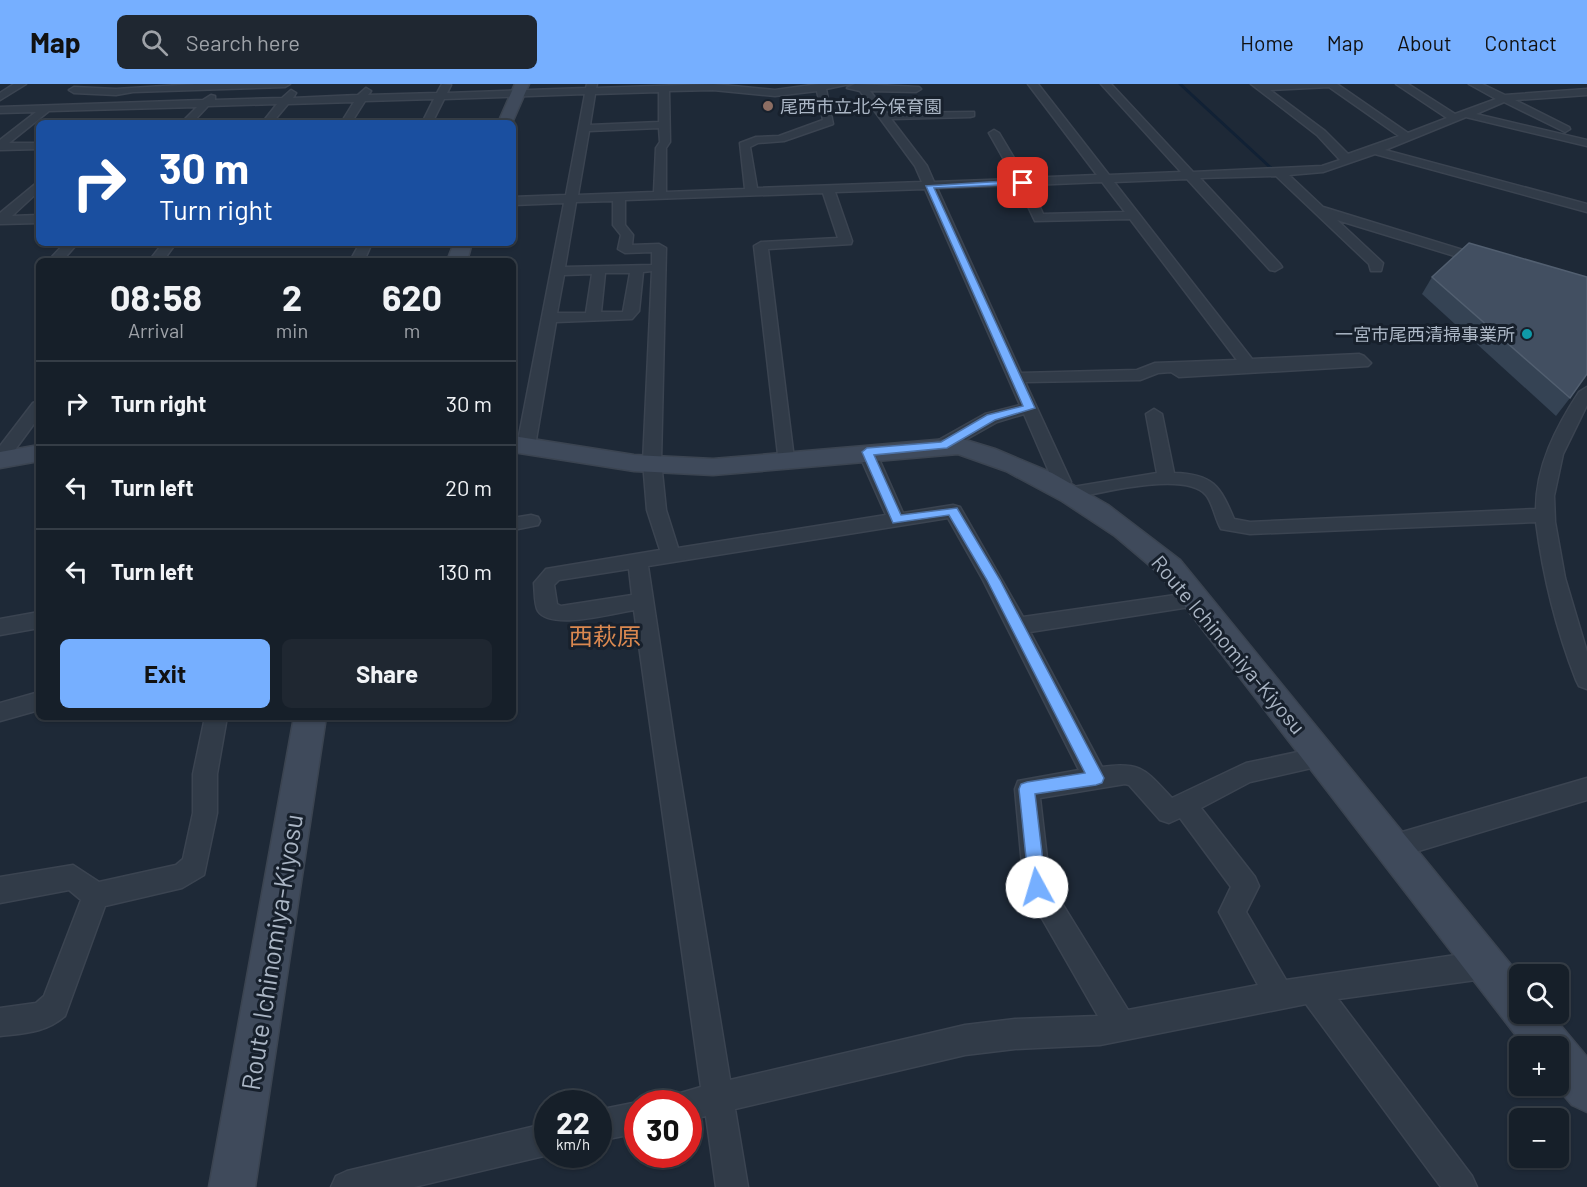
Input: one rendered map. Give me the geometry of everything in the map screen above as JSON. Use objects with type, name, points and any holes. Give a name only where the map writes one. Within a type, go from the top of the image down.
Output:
[{"type":"main road","points":[[506,120],[520,89]]},
{"type":"main road","name":"Route Ichinomiya-Kiyosu","points":[[519,445],[652,465],[713,467],[943,445],[981,451],[1061,491],[1127,530],[1170,567],[1509,996]]},
{"type":"main road","points":[[0,459],[36,453]]},
{"type":"main road","name":"Route Ichinomiya-Kiyosu","points":[[231,1187],[309,720]]},
{"type":"main road","points":[[1532,1024],[1543,1036]]},
{"type":"main road","points":[[1569,1068],[1587,1090]]},
{"type":"street","points":[[0,97],[21,84]]},
{"type":"street","points":[[60,94],[88,84]]},
{"type":"street","points":[[3,111],[96,84]]},
{"type":"street","points":[[60,94],[149,88],[285,84]]},
{"type":"street","points":[[270,120],[298,84]]},
{"type":"street","points":[[348,120],[370,84]]},
{"type":"street","points":[[428,120],[446,84]]},
{"type":"street","points":[[3,111],[440,95],[591,87],[664,88],[713,85],[775,93],[845,84]]},
{"type":"street","points":[[1033,84],[1249,366]]},
{"type":"street","points":[[1106,84],[1275,267]]},
{"type":"street","points":[[1258,86],[1332,84],[1407,137]]},
{"type":"street","points":[[1401,84],[1463,116],[1587,142]]},
{"type":"street","points":[[1474,84],[1587,142]]},
{"type":"street","points":[[1550,84],[1568,93]]},
{"type":"street","points":[[189,120],[223,86]]},
{"type":"street","points":[[823,86],[917,87],[902,115]]},
{"type":"street","points":[[752,193],[744,145],[756,140],[780,139],[829,122],[823,86]]},
{"type":"street","points":[[861,86],[914,154],[930,186],[1062,482],[1061,491],[1166,476],[1198,482],[1212,489],[1223,518],[1228,524],[1238,527],[1547,515]]},
{"type":"street","points":[[1258,86],[1327,139],[1346,158]]},
{"type":"street","points":[[0,87],[11,91]]},
{"type":"street","points":[[519,445],[550,318],[591,87]]},
{"type":"street","points":[[114,117],[149,88]]},
{"type":"street","points":[[660,196],[661,148],[665,142],[664,88]]},
{"type":"street","points":[[1376,151],[1505,100],[1587,92]]},
{"type":"street","points":[[0,146],[46,109]]},
{"type":"street","points":[[197,112],[278,110]]},
{"type":"street","points":[[884,116],[970,114]]},
{"type":"street","points":[[1346,158],[1376,151],[1463,116]]},
{"type":"street","points":[[582,128],[663,125]]},
{"type":"street","points":[[994,133],[1023,183],[1039,218],[1133,215]]},
{"type":"street","points":[[0,146],[36,146]]},
{"type":"street","points":[[1376,151],[1587,208]]},
{"type":"street","points":[[516,201],[1279,172],[1335,167],[1347,162],[1346,158]]},
{"type":"street","points":[[1279,172],[1376,262],[1376,267]]},
{"type":"street","points":[[0,220],[36,189]]},
{"type":"street","points":[[785,459],[760,246],[846,241],[834,213],[828,190]]},
{"type":"street","points":[[619,198],[619,225],[627,235],[625,249],[659,248],[652,465],[658,519],[672,556]]},
{"type":"street","points":[[1319,210],[1497,265]]},
{"type":"street","points":[[0,220],[36,219]]},
{"type":"street","points":[[58,258],[69,246]]},
{"type":"street","points":[[158,258],[168,246]]},
{"type":"street","points":[[559,271],[659,267]]},
{"type":"street","points":[[550,318],[627,316],[632,311],[637,269]]},
{"type":"street","points":[[593,317],[599,270]]},
{"type":"street","points":[[1016,378],[1140,375],[1155,368],[1176,367],[1249,366],[1363,363],[1359,359],[1249,366]]},
{"type":"street","points":[[1587,392],[1576,408],[1548,476],[1547,515],[1551,559],[1571,641],[1587,680]]},
{"type":"street","points":[[943,445],[991,418],[1029,408]]},
{"type":"street","points":[[0,459],[36,410]]},
{"type":"street","points":[[1154,414],[1166,476]]},
{"type":"street","points":[[867,452],[897,520]]},
{"type":"street","points":[[643,601],[559,614],[547,608],[544,583],[553,574],[953,511],[1017,626],[1096,778]]},
{"type":"street","points":[[638,562],[732,1187]]},
{"type":"street","points":[[1017,626],[1196,599]]},
{"type":"street","points":[[0,627],[36,621]]},
{"type":"street","points":[[0,712],[36,702]]},
{"type":"street","points":[[96,895],[182,876],[195,866],[203,824],[206,774],[215,720]]},
{"type":"street","points":[[1121,1026],[1037,887],[1027,789],[1125,774],[1136,776],[1169,812],[1246,773],[1321,757]]},
{"type":"street","points":[[1392,847],[1587,789]]},
{"type":"street","points":[[1184,804],[1246,886],[1232,912],[1279,995]]},
{"type":"street","points":[[0,890],[73,877],[96,895]]},
{"type":"street","points":[[0,1022],[42,1017],[56,1006],[96,895]]},
{"type":"street","points":[[702,1101],[964,1040],[1121,1026],[1312,989],[1483,965]]},
{"type":"street","points":[[1312,989],[1461,1187]]},
{"type":"street","points":[[347,1187],[534,1142]]},
{"type":"building","name":"一宮市尾西清掃事業所","points":[[1469,243],[1587,277],[1587,374],[1570,398],[1432,277]]},
{"type":"waterway","points":[[1180,84],[1271,168]]},
{"type":"place","name":"尾西市立北今保育園","points":[[768,106]]},
{"type":"place","name":"一宮市尾西清掃事業所","points":[[1527,334]]},
{"type":"district","name":"西萩原","points":[[605,635]]},
{"type":"route","points":[[1023,183],[930,186],[1029,408],[991,418],[943,445],[867,452],[897,520],[953,511],[993,580],[1096,778],[1027,789],[1037,887]]}]
